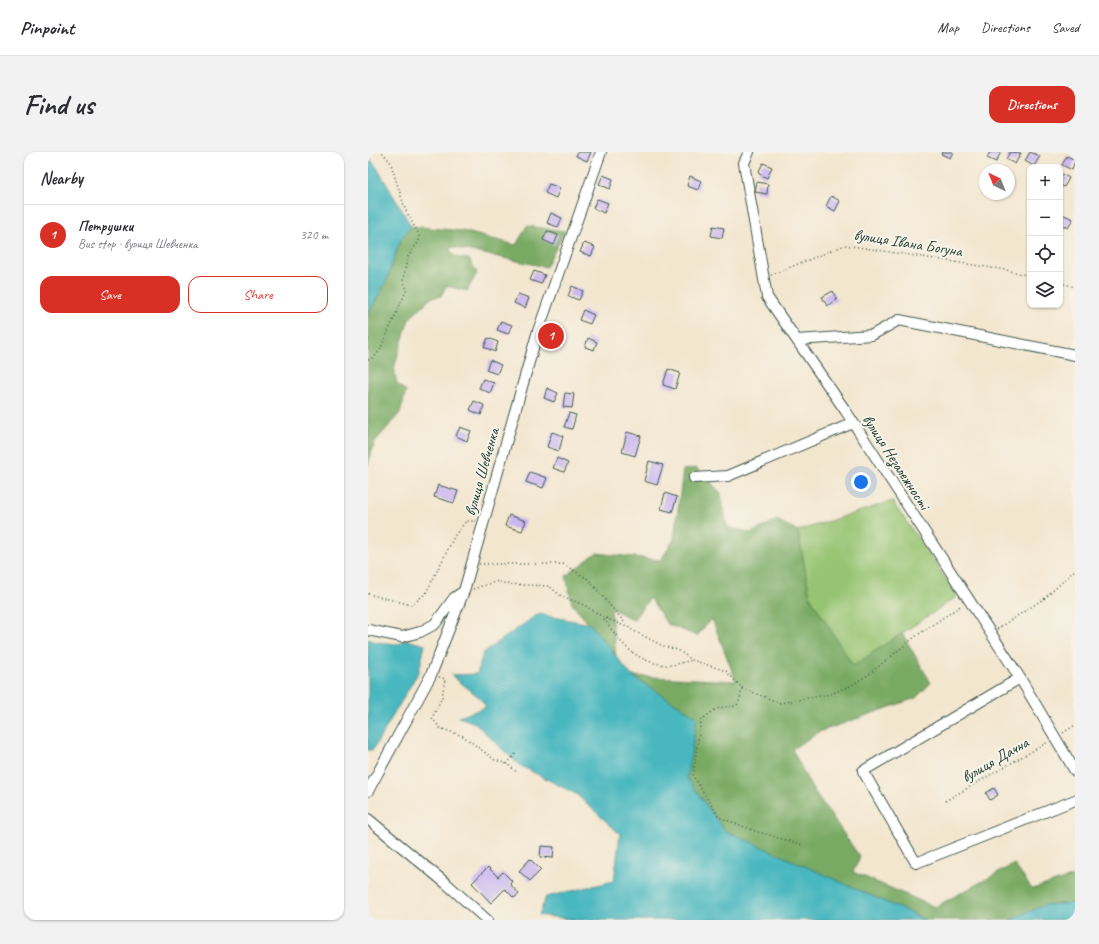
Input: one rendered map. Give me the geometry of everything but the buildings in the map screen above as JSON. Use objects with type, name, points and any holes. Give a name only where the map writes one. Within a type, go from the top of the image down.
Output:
[{"type":"street","name":"вулиця Шевченка","points":[[368,790],[431,675],[464,591],[537,334],[601,152]]},
{"type":"street","name":"вулиця Незалежності","points":[[749,152],[744,163],[767,297],[853,423],[1020,678],[1075,771]]},
{"type":"street","points":[[797,340],[872,335],[899,320],[1075,355]]},
{"type":"street","points":[[694,478],[728,476],[853,423]]},
{"type":"street","points":[[368,630],[402,637],[420,632],[435,624],[454,598],[464,591]]},
{"type":"street","points":[[1020,678],[864,771],[916,863],[1075,800]]},
{"type":"street","points":[[368,820],[448,885],[487,920]]},
{"type":"path","points":[[368,360],[380,350],[388,329],[398,313],[406,289],[403,281],[407,258],[419,241],[419,235],[405,209],[390,161],[382,152]]},
{"type":"path","name":"вулиця Івана Богуна","points":[[764,278],[845,244],[1006,270],[1027,275]]},
{"type":"path","points":[[1063,284],[1075,287]]},
{"type":"path","points":[[368,594],[412,605],[426,593],[455,535],[466,521],[484,521]]},
{"type":"path","points":[[471,564],[564,564],[588,579],[630,629]]},
{"type":"path","points":[[991,634],[1045,598],[1075,570]]},
{"type":"path","points":[[464,591],[498,581],[506,584],[549,586],[561,596],[584,605],[603,617],[663,646],[678,650],[692,660],[726,671],[742,688],[780,702],[831,694],[852,685],[868,675],[916,636],[969,600]]},
{"type":"path","points":[[603,617],[622,644],[638,658],[666,666],[692,660]]},
{"type":"path","points":[[431,675],[445,679],[442,697],[432,718],[440,728],[463,736],[495,760],[507,764],[518,772]]},
{"type":"path","points":[[742,688],[740,702],[734,708],[718,709],[701,720],[693,776],[719,817],[755,831],[803,845]]},
{"type":"path","name":"вулиця Дачна","points":[[945,801],[1056,738],[1075,725]]},
{"type":"path","points":[[507,764],[517,752]]},
{"type":"green space","points":[[411,226],[462,231],[516,245],[527,226],[565,231],[546,267],[451,247],[450,250],[456,256],[469,259],[477,273],[467,291],[446,286],[441,296],[431,298],[409,319],[394,368],[397,384],[406,391],[400,413],[374,443],[368,465],[368,314],[386,282],[400,241]]},
{"type":"green space","points":[[697,468],[721,493],[727,527],[751,533],[777,520],[798,531],[810,597],[853,666],[902,633],[931,683],[916,698],[819,732],[792,749],[810,785],[860,857],[853,872],[935,907],[1014,864],[1032,889],[1075,876],[1075,903],[1045,905],[1009,920],[926,920],[724,830],[687,778],[697,717],[632,676],[736,681],[712,619],[697,636],[667,624],[650,598],[633,620],[611,608],[616,657],[572,604],[566,576],[596,553],[661,560],[674,539],[683,470]]},
{"type":"green space","points":[[892,501],[958,596],[853,666],[810,597],[798,531]]},
{"type":"water","points":[[368,157],[376,166],[411,226],[400,241],[386,282],[368,314]]},
{"type":"water","points":[[538,614],[590,624],[632,676],[697,717],[687,778],[724,830],[926,920],[576,920],[539,915],[546,897],[614,881],[620,834],[576,794],[519,765],[475,723],[459,717],[486,707],[480,698],[451,675],[477,674],[483,653]]},
{"type":"water","points":[[368,639],[375,642],[400,644],[404,639],[425,645],[419,671],[373,750],[368,750]]},
{"type":"water","points":[[1075,903],[1075,920],[1009,920],[1045,905]]},
{"type":"place","name":"Петрушки","points":[[551,336]]}]
